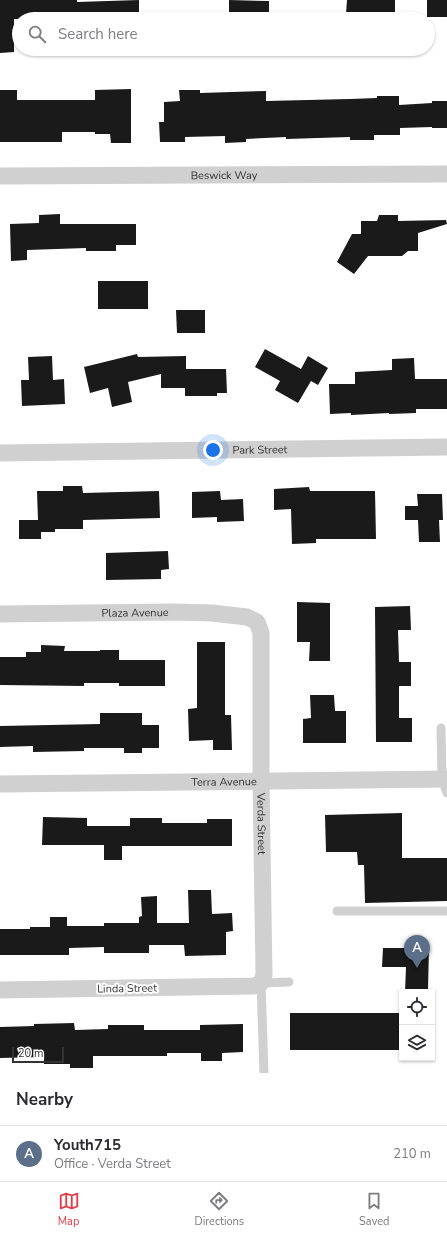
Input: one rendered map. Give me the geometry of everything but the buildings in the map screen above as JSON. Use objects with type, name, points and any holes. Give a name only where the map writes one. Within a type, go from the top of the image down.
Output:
[{"type":"street","name":"Beswick Way","points":[[0,176],[447,174]]},
{"type":"street","name":"Park Street","points":[[0,453],[447,447]]},
{"type":"street","name":"Plaza Avenue","points":[[0,614],[212,613],[247,617],[257,622],[261,633]]},
{"type":"street","name":"Verda Street","points":[[258,984],[264,975],[261,781],[261,633]]},
{"type":"street","name":"Terra Avenue","points":[[0,784],[261,781],[445,784]]},
{"type":"street","name":"Linda Street","points":[[0,990],[258,984]]},
{"type":"lane","points":[[442,728],[445,784]]},
{"type":"lane","points":[[337,911],[447,911]]},
{"type":"lane","points":[[264,1073],[258,984],[289,982]]},
{"type":"place","name":"Youth715","points":[[417,968]]}]
